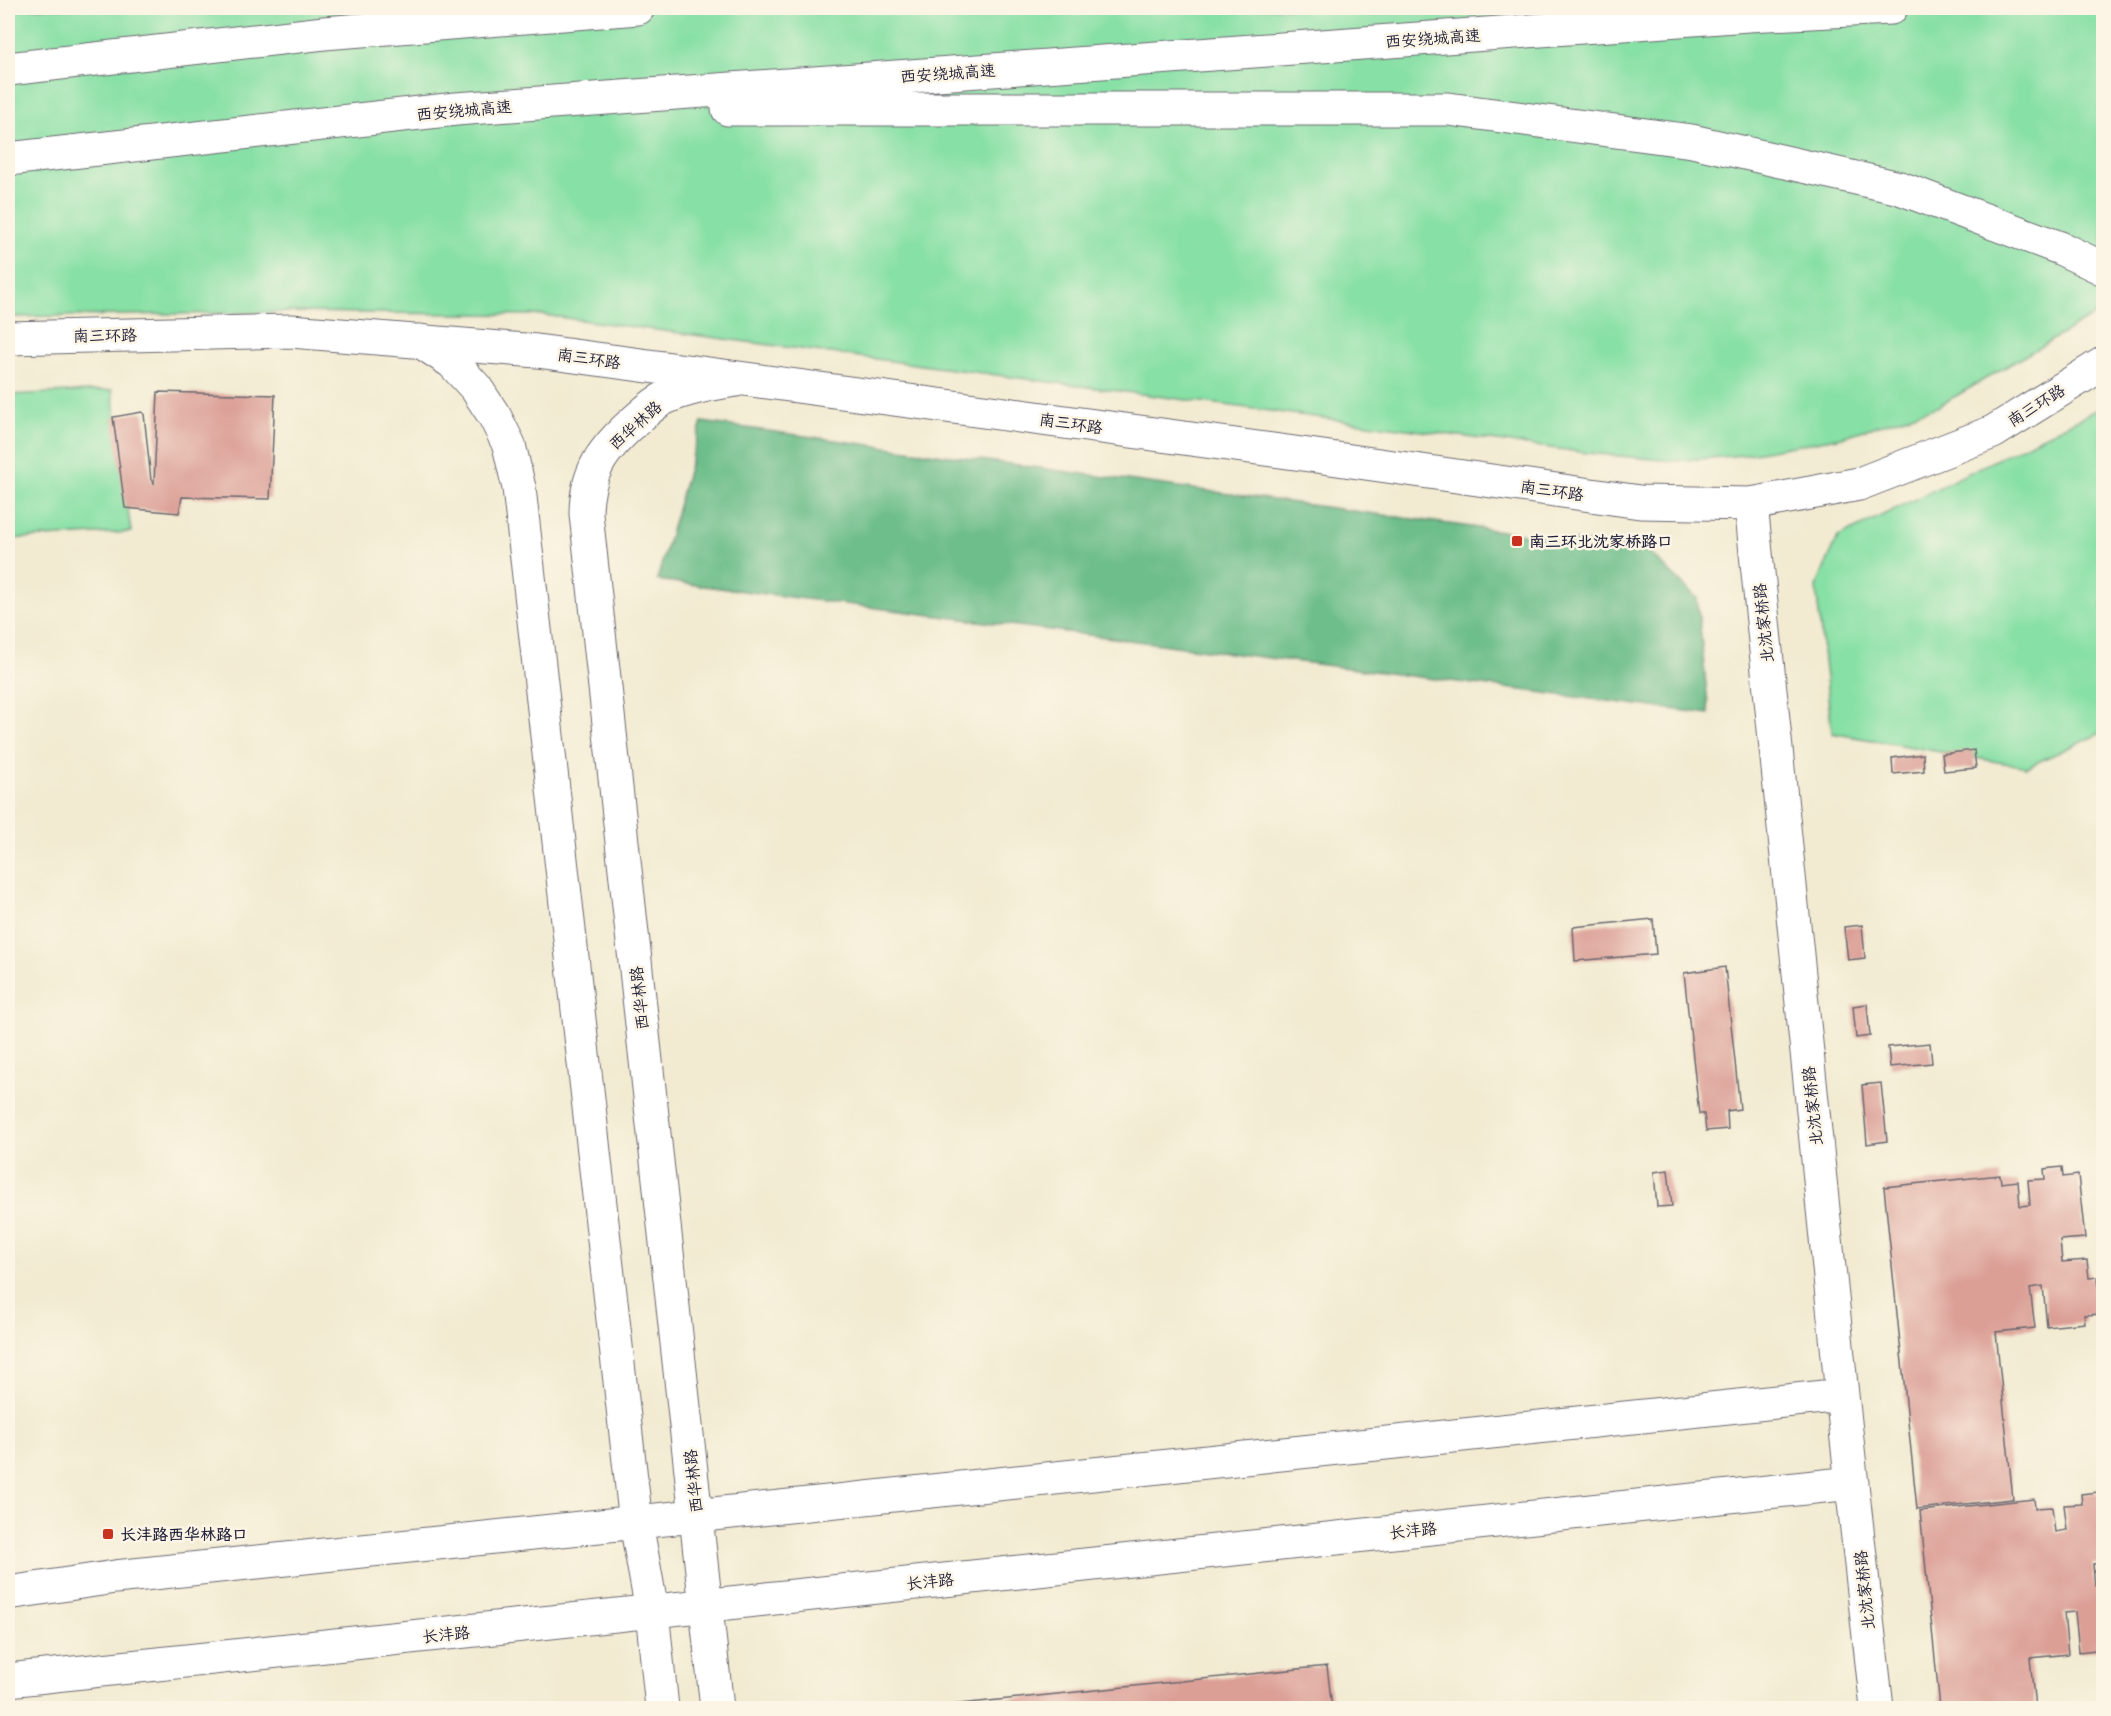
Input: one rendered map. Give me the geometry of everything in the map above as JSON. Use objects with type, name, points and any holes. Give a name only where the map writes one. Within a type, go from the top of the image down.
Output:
[{"type":"main road","points":[[8,69],[324,33],[638,8]]},
{"type":"main road","name":"西安绕城高速","points":[[8,159],[456,109],[1749,15],[1891,8]]},
{"type":"main road","points":[[456,109],[1448,109],[1692,141],[1900,188],[2060,248],[2103,269]]},
{"type":"main road","name":"南三环路","points":[[8,338],[291,331],[537,351],[1284,451],[1640,502],[1751,504],[1859,484],[1993,432],[2103,363]]},
{"type":"main road","points":[[420,341],[452,362],[476,388],[495,417],[509,445],[519,488],[636,1523],[652,1611],[662,1708]]},
{"type":"main road","name":"西华林路","points":[[717,1708],[586,514],[586,495],[600,457],[617,437],[663,399],[692,388],[742,378]]},
{"type":"main road","name":"北沈家桥路","points":[[1751,504],[1842,1395],[1878,1708]]},
{"type":"main road","points":[[8,1593],[127,1576],[1842,1395]]},
{"type":"main road","name":"长沣路","points":[[8,1680],[1852,1484]]},
{"type":"green space","points":[[8,8],[2103,8],[2103,310],[1939,406],[1842,437],[1743,455],[1674,461],[1588,453],[543,315],[289,312],[8,317]]},
{"type":"green space","points":[[112,390],[131,532],[8,539],[8,395]]},
{"type":"green space","points":[[2103,407],[2103,732],[2027,767],[1832,733],[1816,587],[1838,537]]},
{"type":"green space","points":[[702,422],[1648,551],[1697,598],[1709,714],[657,580]]},
{"type":"building","points":[[158,392],[275,395],[270,499],[182,497],[179,513],[125,508],[113,417],[142,412],[144,414],[151,480],[154,483]]},
{"type":"building","points":[[1974,750],[1976,768],[1944,771],[1942,754]]},
{"type":"building","points":[[1923,754],[1924,771],[1893,774],[1892,758]]},
{"type":"building","points":[[1653,919],[1656,954],[1575,961],[1573,927]]},
{"type":"building","points":[[1862,925],[1865,958],[1848,960],[1844,927]]},
{"type":"building","points":[[1725,967],[1740,1109],[1727,1111],[1728,1129],[1706,1131],[1704,1114],[1699,1114],[1684,973]]},
{"type":"building","points":[[1867,1004],[1870,1036],[1856,1038],[1853,1006]]},
{"type":"building","points":[[1930,1043],[1932,1063],[1890,1067],[1888,1047]]},
{"type":"building","points":[[1881,1083],[1887,1141],[1867,1144],[1862,1085]]},
{"type":"building","points":[[2062,1167],[2063,1177],[2078,1175],[2085,1238],[2060,1240],[2062,1262],[2087,1260],[2089,1278],[2098,1277],[2102,1314],[2084,1315],[2085,1323],[2047,1327],[2043,1286],[2030,1288],[2035,1328],[1996,1332],[2013,1499],[1917,1509],[1884,1187],[2000,1175],[2001,1183],[2018,1181],[2020,1206],[2030,1205],[2028,1180],[2045,1179],[2044,1169]]},
{"type":"building","points":[[1668,1170],[1672,1206],[1657,1207],[1654,1172]]},
{"type":"building","points":[[2098,1492],[2098,1500],[2104,1499],[2104,1563],[2093,1564],[2095,1586],[2104,1585],[2104,1649],[2079,1652],[2075,1612],[2064,1613],[2068,1654],[2030,1658],[2035,1708],[1940,1708],[1920,1511],[2034,1499],[2035,1508],[2052,1507],[2055,1532],[2067,1530],[2064,1505],[2082,1504],[2081,1494]]},
{"type":"building","points":[[1327,1666],[1332,1708],[931,1708],[931,1707]]},
{"type":"place","name":"南三环北沈家桥路口","points":[[1517,541]]},
{"type":"place","name":"长沣路西华林路口","points":[[108,1534]]}]
